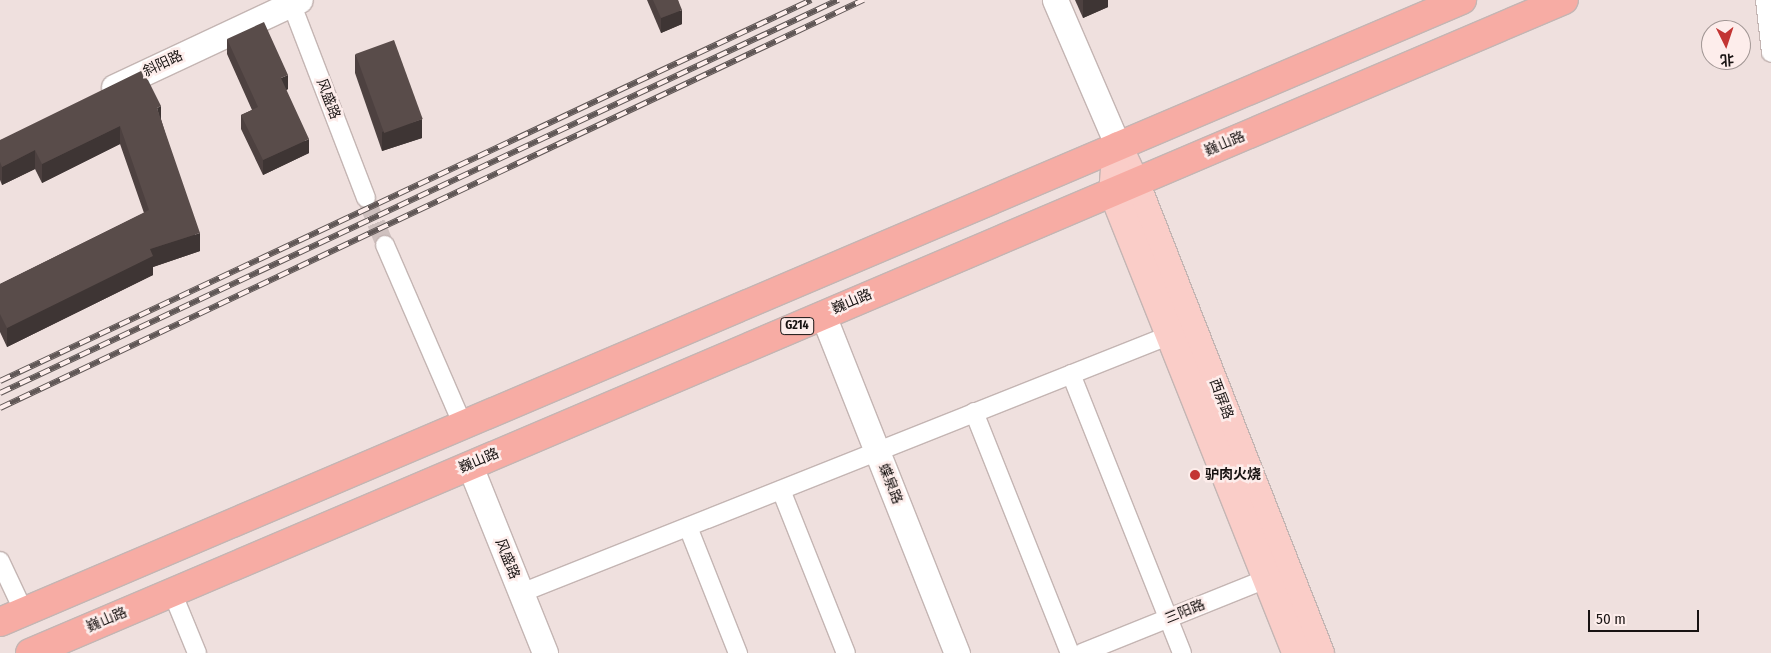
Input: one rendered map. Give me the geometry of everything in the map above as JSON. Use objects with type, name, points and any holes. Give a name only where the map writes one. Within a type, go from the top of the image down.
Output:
[{"type":"highway","points":[[35,651],[12,617],[1462,0]]},
{"type":"highway","name":"巍山路","points":[[35,651],[1564,0]]},
{"type":"highway","points":[[463,425],[470,466]]},
{"type":"main road","name":"西屏路","points":[[1118,146],[1124,187],[1278,575],[1320,653]]},
{"type":"main road","name":"西屏路","points":[[1278,575],[1296,653]]},
{"type":"street","name":"西屏路","points":[[1055,0],[1118,146]]},
{"type":"street","points":[[1765,0],[1771,53]]},
{"type":"street","name":"斜阳路","points":[[88,99],[294,1]]},
{"type":"street","name":"风盛路","points":[[294,1],[366,198]]},
{"type":"street","points":[[385,245],[463,425]]},
{"type":"street","name":"蝶泉路","points":[[823,315],[957,653]]},
{"type":"street","points":[[521,593],[1181,330]]},
{"type":"street","points":[[1071,374],[1182,653]]},
{"type":"street","points":[[974,412],[1070,653]]},
{"type":"street","name":"风盛路","points":[[470,466],[545,653]]},
{"type":"street","points":[[781,490],[846,653]]},
{"type":"street","points":[[688,527],[738,653]]},
{"type":"street","points":[[0,560],[12,617]]},
{"type":"street","name":"三阳路","points":[[1082,653],[1278,575]]},
{"type":"street","points":[[172,592],[197,653]]},
{"type":"building","points":[[653,0],[678,0],[682,10],[661,18]]},
{"type":"building","points":[[264,22],[288,75],[281,78],[309,139],[263,160],[241,115],[258,107],[227,39]]},
{"type":"building","points":[[394,40],[423,119],[384,133],[355,54]]},
{"type":"building","points":[[143,70],[161,106],[157,108],[200,233],[150,249],[153,256],[7,328],[0,314],[0,284],[149,210],[120,126],[42,164],[35,150],[2,167],[0,162],[0,140]]},
{"type":"tunnel","points":[[366,198],[385,245]]},
{"type":"railway","points":[[0,381],[811,0]]},
{"type":"railway","points":[[0,393],[838,0]]},
{"type":"railway","points":[[0,408],[863,0]]},
{"type":"place","name":"驴肉火烧","points":[[1195,475]]}]
